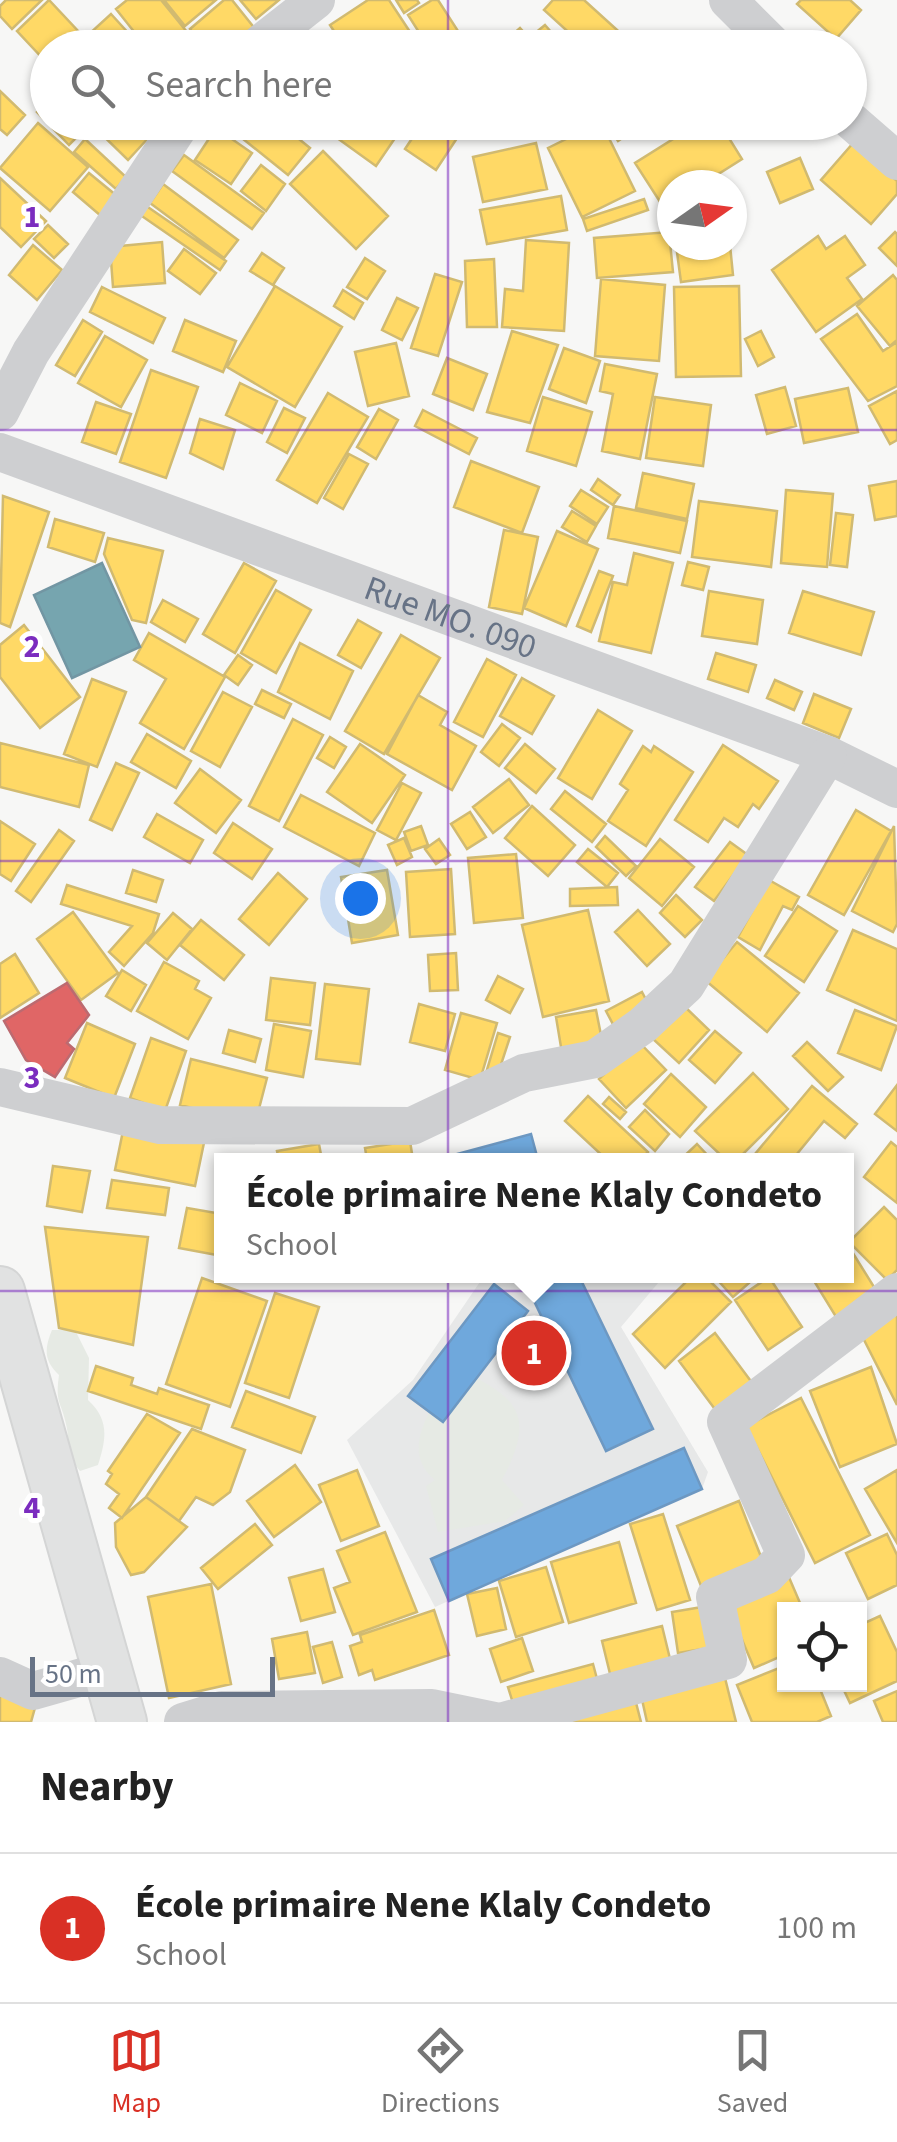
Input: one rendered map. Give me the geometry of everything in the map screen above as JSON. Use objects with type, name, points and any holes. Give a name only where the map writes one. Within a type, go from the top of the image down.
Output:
[{"type":"main road","points":[[0,1291],[122,1722]]},
{"type":"street","points":[[278,30],[316,0]]},
{"type":"street","points":[[728,0],[758,30]]},
{"type":"street","points":[[867,135],[897,162]]},
{"type":"street","points":[[0,412],[30,352],[170,140]]},
{"type":"street","name":"Rue MO. 090","points":[[0,452],[828,755],[897,790]]},
{"type":"street","points":[[0,1087],[160,1125],[412,1126],[524,1073],[595,1059],[644,1025],[686,985],[828,755]]},
{"type":"street","points":[[183,1722],[222,1710],[438,1715],[500,1722],[728,1660],[715,1597],[767,1575],[786,1555],[726,1422],[897,1292]]},
{"type":"street","points":[[0,1676],[33,1690],[108,1670]]},
{"type":"shaded area","points":[[479,1283],[658,1283],[621,1327],[708,1472],[702,1489],[435,1607],[347,1440],[413,1380]]},
{"type":"shaded area","points":[[52,1330],[75,1330],[89,1358],[88,1400],[103,1423],[98,1465],[80,1471],[69,1452],[58,1397],[59,1375],[47,1354]]},
{"type":"shaded area","points":[[455,1367],[493,1388],[515,1409],[518,1438],[502,1480],[524,1505],[505,1521],[438,1532],[426,1486],[435,1480],[424,1467],[419,1440],[430,1410]]},
{"type":"building: Homes","points":[[6,0],[42,0],[12,29],[0,16],[0,6]]},
{"type":"building: Homes","points":[[49,0],[77,30],[30,30],[30,45],[17,31]]},
{"type":"building: Homes","points":[[127,0],[161,0],[185,30],[133,30],[116,9]]},
{"type":"building: Homes","points":[[164,0],[216,0],[185,26]]},
{"type":"building: Homes","points":[[224,0],[232,0],[256,30],[191,30]]},
{"type":"building: Homes","points":[[240,0],[279,0],[256,19]]},
{"type":"building: Homes","points":[[368,0],[389,0],[409,30],[333,30],[330,25]]},
{"type":"building: Homes","points":[[396,0],[417,0],[419,3],[404,13]]},
{"type":"building: Homes","points":[[438,0],[457,30],[418,30],[408,15]]},
{"type":"building: Homes","points":[[553,0],[584,0],[617,30],[566,30],[544,10]]},
{"type":"building: Homes","points":[[801,0],[850,0],[861,10],[844,30],[826,30],[797,4]]},
{"type":"building: Homes","points":[[111,14],[126,30],[93,30]]},
{"type":"building: Homes","points":[[0,91],[25,115],[7,135],[0,129]]},
{"type":"building: Homes","points":[[30,132],[30,140],[57,140],[88,167],[50,211],[0,168]]},
{"type":"building: Homes","points":[[86,140],[126,177],[116,189],[74,152]]},
{"type":"building: Homes","points":[[107,140],[146,140],[128,160]]},
{"type":"building: Homes","points":[[208,140],[233,140],[252,153],[231,184],[195,160]]},
{"type":"building: Homes","points":[[244,140],[300,140],[310,148],[288,175]]},
{"type":"building: Homes","points":[[340,140],[394,140],[376,166]]},
{"type":"building: Homes","points":[[411,140],[456,140],[436,170],[405,149]]},
{"type":"building: Homes","points":[[564,140],[610,140],[635,191],[582,217],[548,148]]},
{"type":"building: Homes","points":[[671,140],[730,140],[742,159],[725,170],[657,170],[657,197],[635,163]]},
{"type":"building: Homes","points":[[854,142],[897,181],[897,194],[871,224],[821,180]]},
{"type":"building: Homes","points":[[536,143],[547,189],[483,202],[473,157]]},
{"type":"building: Homes","points":[[323,151],[388,216],[356,249],[290,184]]},
{"type":"building: Homes","points":[[184,155],[264,213],[252,229],[172,171]]},
{"type":"building: Homes","points":[[800,158],[813,189],[780,203],[767,172]]},
{"type":"building: Homes","points":[[261,165],[285,184],[266,211],[241,191]]},
{"type":"building: Homes","points":[[89,173],[117,196],[101,216],[73,192]]},
{"type":"building: Homes","points":[[0,178],[46,221],[21,247],[0,227]]},
{"type":"building: Homes","points":[[163,184],[238,240],[224,258],[150,203]]},
{"type":"building: Homes","points":[[561,196],[567,230],[487,244],[480,210]]},
{"type":"building: Homes","points":[[644,199],[648,210],[587,231],[583,219]]},
{"type":"building: Homes","points":[[142,203],[226,261],[220,270],[136,212]]},
{"type":"building: Homes","points":[[48,225],[68,244],[54,258],[34,239]]},
{"type":"building: Homes","points":[[657,233],[657,260],[672,260],[673,272],[597,278],[594,238]]},
{"type":"building: Homes","points":[[897,234],[897,266],[879,248]]},
{"type":"building: Homes","points":[[818,236],[826,249],[845,236],[865,265],[847,278],[862,299],[816,332],[772,270]]},
{"type":"building: Homes","points":[[526,240],[569,243],[564,331],[502,327],[505,289],[523,291]]},
{"type":"building: Homes","points":[[162,242],[165,283],[113,287],[110,247]]},
{"type":"building: Homes","points":[[33,245],[62,270],[37,300],[9,275]]},
{"type":"building: Homes","points":[[184,249],[216,273],[200,294],[168,271]]},
{"type":"building: Homes","points":[[262,253],[284,268],[273,285],[250,271]]},
{"type":"building: Homes","points":[[365,258],[385,271],[367,299],[347,287]]},
{"type":"building: Homes","points":[[494,259],[497,327],[467,327],[465,261]]},
{"type":"building: Homes","points":[[678,260],[732,260],[733,275],[681,282]]},
{"type":"building: Homes","points":[[435,274],[462,282],[438,356],[411,348]]},
{"type":"building: Homes","points":[[893,275],[897,280],[897,340],[890,346],[857,306]]},
{"type":"building: Homes","points":[[601,279],[665,285],[659,361],[595,356]]},
{"type":"building: Homes","points":[[275,286],[342,327],[295,407],[227,367]]},
{"type":"building: Homes","points":[[739,286],[741,376],[676,377],[674,287]]},
{"type":"building: Homes","points":[[102,287],[165,318],[153,343],[90,312]]},
{"type":"building: Homes","points":[[343,290],[363,303],[354,319],[334,306]]},
{"type":"building: Homes","points":[[397,298],[418,308],[402,340],[382,330]]},
{"type":"building: Homes","points":[[857,314],[883,351],[897,342],[897,386],[868,401],[821,339]]},
{"type":"building: Homes","points":[[83,320],[102,332],[75,376],[56,365]]},
{"type":"building: Homes","points":[[185,320],[236,341],[223,372],[173,351]]},
{"type":"building: Homes","points":[[512,331],[558,345],[530,423],[487,412]]},
{"type":"building: Homes","points":[[761,331],[774,357],[758,366],[745,339]]},
{"type":"building: Homes","points":[[105,336],[147,360],[121,407],[78,383]]},
{"type":"building: Homes","points":[[396,343],[409,396],[368,406],[355,352]]},
{"type":"building: Homes","points":[[564,348],[600,361],[586,403],[549,389]]},
{"type":"building: Homes","points":[[447,358],[487,374],[473,410],[433,394]]},
{"type":"building: Homes","points":[[605,364],[657,374],[640,459],[602,451],[613,394],[600,391]]},
{"type":"building: Homes","points":[[151,370],[198,387],[166,478],[120,462]]},
{"type":"building: Homes","points":[[240,383],[277,401],[262,433],[226,415]]},
{"type":"building: Homes","points":[[785,387],[796,426],[767,434],[756,395]]},
{"type":"building: Homes","points":[[848,388],[858,432],[804,443],[795,399]]},
{"type":"building: Homes","points":[[897,391],[897,440],[890,444],[869,406]]},
{"type":"building: Homes","points":[[328,393],[368,417],[317,503],[277,480]]},
{"type":"building: Homes","points":[[543,397],[592,412],[576,466],[527,451]]},
{"type":"building: Homes","points":[[655,397],[711,405],[703,466],[646,458]]},
{"type":"building: Homes","points":[[96,402],[131,414],[116,454],[82,442]]},
{"type":"building: Homes","points":[[284,408],[305,418],[287,453],[267,442]]},
{"type":"building: Homes","points":[[379,409],[398,420],[376,459],[357,447]]},
{"type":"building: Homes","points":[[423,410],[477,438],[469,454],[415,426]]},
{"type":"building: Homes","points":[[200,419],[235,430],[223,469],[190,453]]},
{"type":"building: Homes","points":[[349,454],[368,464],[343,509],[324,498]]},
{"type":"building: Homes","points":[[471,461],[539,487],[522,533],[454,507]]},
{"type":"building: Homes","points":[[643,473],[694,484],[687,519],[636,508]]},
{"type":"building: Homes","points":[[598,479],[620,495],[613,505],[591,490]]},
{"type":"building: Homes","points":[[897,481],[897,516],[875,520],[869,486]]},
{"type":"building: Homes","points":[[581,490],[608,507],[597,524],[570,506]]},
{"type":"building: Homes","points":[[786,490],[833,494],[827,567],[781,563]]},
{"type":"building: Homes","points":[[3,496],[49,512],[10,627],[0,623]]},
{"type":"building: Homes","points":[[699,501],[777,511],[771,567],[692,557]]},
{"type":"building: Homes","points":[[614,506],[687,521],[680,553],[608,538]]},
{"type":"building: Homes","points":[[572,511],[596,526],[587,542],[562,527]]},
{"type":"building: Homes","points":[[836,513],[853,515],[847,567],[830,565]]},
{"type":"building: Homes","points":[[55,519],[104,533],[95,562],[48,547]]},
{"type":"building: Homes","points":[[504,530],[538,537],[522,614],[489,607]]},
{"type":"building: Homes","points":[[557,531],[598,549],[566,626],[524,608]]},
{"type":"building: Homes","points":[[108,538],[163,551],[146,623],[132,620],[104,554]]},
{"type":"building: Homes","points":[[634,553],[673,563],[651,653],[599,641],[613,582],[627,585]]},
{"type":"building: Homes","points":[[688,562],[709,567],[703,590],[682,585]]},
{"type":"building: Homes","points":[[244,563],[276,581],[235,653],[203,634]]},
{"type":"building: Homes","points":[[599,571],[613,576],[591,632],[577,626]]},
{"type":"building: Homes","points":[[276,590],[311,610],[276,673],[241,653]]},
{"type":"building: Homes","points":[[709,591],[763,600],[757,644],[702,636]]},
{"type":"building: Homes","points":[[803,591],[874,612],[861,655],[789,633]]},
{"type":"building: Homes","points":[[163,600],[198,619],[185,642],[151,622]]},
{"type":"building: Homes","points":[[358,620],[381,633],[361,668],[338,655]]},
{"type":"building: Homes","points":[[24,625],[80,697],[40,728],[0,677],[0,645]]},
{"type":"building: Homes","points":[[149,633],[225,677],[184,749],[140,723],[166,679],[134,660]]},
{"type":"building: Homes","points":[[401,635],[440,658],[384,754],[345,731]]},
{"type":"building: Homes","points":[[300,643],[353,671],[330,719],[278,692]]},
{"type":"building: Homes","points":[[716,653],[756,665],[748,692],[708,679]]},
{"type":"building: Homes","points":[[238,655],[252,665],[238,685],[224,675]]},
{"type":"building: Homes","points":[[487,659],[516,675],[483,737],[454,722]]},
{"type":"building: Homes","points":[[522,678],[554,696],[532,734],[500,716]]},
{"type":"building: Homes","points":[[92,679],[126,692],[97,767],[64,754]]},
{"type":"building: Homes","points":[[775,680],[802,692],[794,710],[767,698]]},
{"type":"building: Homes","points":[[262,690],[291,704],[284,718],[255,704]]},
{"type":"building: Homes","points":[[223,692],[252,707],[220,767],[191,751]]},
{"type":"building: Homes","points":[[814,694],[851,709],[839,738],[803,723]]},
{"type":"building: Homes","points":[[418,695],[447,712],[440,725],[476,746],[452,790],[387,754]]},
{"type":"building: Homes","points":[[598,710],[632,731],[592,799],[558,778]]},
{"type":"building: Homes","points":[[293,719],[323,735],[279,821],[249,806]]},
{"type":"building: Homes","points":[[502,724],[520,738],[499,766],[481,752]]},
{"type":"building: Homes","points":[[147,734],[191,761],[176,788],[131,762]]},
{"type":"building: Homes","points":[[330,737],[346,747],[334,768],[317,758]]},
{"type":"building: Homes","points":[[0,743],[89,765],[79,807],[0,787]]},
{"type":"building: Homes","points":[[360,744],[405,775],[372,823],[327,792]]},
{"type":"building: Homes","points":[[525,744],[555,769],[536,793],[505,768]]},
{"type":"building: Homes","points":[[723,745],[778,781],[759,809],[753,804],[738,827],[724,818],[708,842],[675,820]]},
{"type":"building: Homes","points":[[643,746],[651,752],[654,746],[693,772],[646,846],[608,821],[628,790],[620,784]]},
{"type":"building: Homes","points":[[116,763],[139,773],[112,830],[90,820]]},
{"type":"building: Homes","points":[[200,769],[241,800],[216,833],[175,803]]},
{"type":"building: Homes","points":[[509,779],[529,805],[493,833],[473,807]]},
{"type":"building: Homes","points":[[402,783],[421,793],[396,840],[377,830]]},
{"type":"building: Homes","points":[[565,791],[606,824],[592,842],[551,809]]},
{"type":"building: Homes","points":[[301,795],[375,833],[359,866],[284,827]]},
{"type":"building: Homes","points":[[532,806],[575,845],[548,876],[505,838]]},
{"type":"building: Homes","points":[[856,810],[891,831],[844,915],[808,895]]},
{"type":"building: Homes","points":[[470,812],[486,837],[467,849],[451,824]]},
{"type":"building: Homes","points":[[157,814],[203,840],[190,863],[144,837]]},
{"type":"building: Homes","points":[[0,821],[35,844],[11,881],[0,874]]},
{"type":"building: Homes","points":[[233,823],[272,849],[252,879],[214,853]]},
{"type":"building: Homes","points":[[421,826],[428,845],[411,851],[404,832]]},
{"type":"building: Homes","points":[[894,826],[897,924],[893,932],[852,911]]},
{"type":"building: Homes","points":[[59,830],[74,841],[31,902],[16,891]]},
{"type":"building: Homes","points":[[605,836],[636,866],[626,876],[596,847]]},
{"type":"building: Homes","points":[[404,838],[412,857],[397,865],[388,845]]},
{"type":"building: Homes","points":[[439,839],[450,855],[436,864],[425,849]]},
{"type":"building: Homes","points":[[660,839],[694,867],[662,906],[629,878]]},
{"type":"building: Homes","points":[[730,842],[748,855],[714,901],[695,887]]},
{"type":"building: Homes","points":[[588,849],[618,873],[607,887],[577,862]]},
{"type":"building: Homes","points":[[516,854],[523,918],[474,923],[468,858]]},
{"type":"building: Homes","points":[[451,869],[455,934],[410,937],[406,872]]},
{"type":"building: Homes","points":[[133,870],[163,880],[156,902],[126,893]]},
{"type":"building: Homes","points":[[387,870],[398,935],[352,943],[341,877]]},
{"type":"building: Homes","points":[[278,873],[307,899],[269,945],[239,919]]},
{"type":"building: Homes","points":[[769,880],[799,897],[792,910],[783,906],[760,950],[738,937]]},
{"type":"building: Homes","points":[[67,885],[159,914],[153,933],[124,966],[109,952],[132,926],[61,904]]},
{"type":"building: Homes","points":[[617,887],[618,905],[570,906],[570,889]]},
{"type":"building: Homes","points":[[676,895],[702,920],[685,937],[660,913]]},
{"type":"building: Homes","points":[[798,906],[837,931],[804,982],[765,956]]},
{"type":"building: Homes","points":[[588,910],[609,1001],[543,1017],[522,925]]},
{"type":"building: Homes","points":[[638,910],[670,944],[647,966],[615,932]]},
{"type":"building: Homes","points":[[73,912],[118,973],[81,1000],[37,939]]},
{"type":"building: Homes","points":[[173,913],[192,929],[167,960],[147,943]]},
{"type":"building: Homes","points":[[201,920],[244,955],[224,980],[180,945]]},
{"type":"building: Homes","points":[[853,930],[897,949],[897,1021],[827,990]]},
{"type":"building: Homes","points":[[737,942],[799,993],[767,1032],[705,980]]},
{"type":"building: Homes","points":[[456,953],[458,990],[430,991],[428,955]]},
{"type":"building: Homes","points":[[15,954],[39,993],[0,1018],[0,964]]},
{"type":"building: Homes","points":[[164,962],[199,981],[195,989],[211,998],[188,1039],[137,1011]]},
{"type":"building: Homes","points":[[122,970],[146,985],[131,1011],[106,996]]},
{"type":"building: Homes","points":[[498,976],[523,989],[510,1013],[486,1000]]},
{"type":"building: Homes","points":[[271,978],[315,983],[310,1025],[266,1020]]},
{"type":"building: Homes","points":[[325,984],[369,989],[360,1064],[316,1059]]},
{"type":"building: Homes","points":[[642,992],[652,1011],[616,1030],[606,1011]]},
{"type":"building: Homes","points":[[419,1004],[455,1014],[445,1051],[410,1042]]},
{"type":"building: Homes","points":[[684,1006],[709,1030],[679,1063],[653,1039]]},
{"type":"building: Homes","points":[[596,1010],[603,1045],[562,1053],[556,1017]]},
{"type":"building: Homes","points":[[855,1010],[897,1026],[881,1070],[838,1053]]},
{"type":"building: Homes","points":[[461,1013],[497,1023],[480,1080],[445,1070]]},
{"type":"building: Homes","points":[[87,1023],[135,1044],[114,1098],[65,1078]]},
{"type":"building: Homes","points":[[274,1024],[311,1031],[303,1077],[266,1070]]},
{"type":"building: Homes","points":[[229,1030],[261,1039],[255,1062],[223,1053]]},
{"type":"building: Homes","points":[[715,1031],[741,1053],[715,1083],[689,1060]]},
{"type":"building: Homes","points":[[498,1033],[510,1037],[497,1077],[486,1073]]},
{"type":"building: Homes","points":[[151,1038],[186,1051],[165,1111],[130,1098]]},
{"type":"building: Homes","points":[[638,1041],[666,1070],[626,1108],[599,1079]]},
{"type":"building: Homes","points":[[807,1042],[843,1077],[828,1091],[793,1056]]},
{"type":"building: Homes","points":[[191,1059],[267,1078],[255,1124],[180,1105]]},
{"type":"building: Homes","points":[[753,1073],[788,1109],[744,1153],[719,1153],[695,1131]]},
{"type":"building: Homes","points":[[671,1074],[706,1107],[680,1137],[644,1104]]},
{"type":"building: Homes","points":[[897,1085],[897,1131],[875,1114]]},
{"type":"building: Homes","points":[[812,1086],[857,1124],[845,1138],[824,1121],[798,1153],[756,1153]]},
{"type":"building: Homes","points":[[588,1096],[648,1152],[599,1153],[565,1121]]},
{"type":"building: Homes","points":[[609,1097],[626,1112],[620,1119],[603,1104]]},
{"type":"building: Homes","points":[[645,1110],[669,1134],[655,1151],[629,1127]]},
{"type":"building: Homes","points":[[125,1121],[205,1138],[195,1186],[115,1170]]},
{"type":"building: Homes","points":[[410,1141],[412,1153],[366,1153],[365,1148]]},
{"type":"building: Homes","points":[[891,1142],[897,1147],[897,1203],[864,1177]]},
{"type":"building: Homes","points":[[319,1144],[321,1153],[277,1153]]},
{"type":"building: Homes","points":[[697,1144],[705,1153],[687,1153]]},
{"type":"building: Homes","points":[[53,1166],[90,1171],[82,1212],[47,1206]]},
{"type":"building: Homes","points":[[112,1180],[169,1188],[165,1215],[107,1208]]},
{"type":"building: Homes","points":[[884,1207],[897,1220],[897,1270],[887,1280],[854,1247],[854,1237]]},
{"type":"building: Homes","points":[[187,1208],[214,1213],[214,1255],[179,1248]]},
{"type":"building: Homes","points":[[45,1227],[148,1237],[133,1345],[59,1328]]},
{"type":"building: Homes","points":[[854,1255],[879,1295],[838,1320],[815,1283],[854,1283]]},
{"type":"building: Homes","points":[[202,1278],[267,1301],[230,1407],[166,1384]]},
{"type":"building: Homes","points":[[685,1283],[712,1283],[731,1302],[665,1368],[633,1334]]},
{"type":"building: Homes","points":[[720,1283],[749,1283],[733,1297]]},
{"type":"building: Homes","points":[[760,1283],[773,1283],[802,1327],[768,1350],[735,1300]]},
{"type":"building: Homes","points":[[275,1293],[319,1307],[289,1398],[245,1383]]},
{"type":"building: Homes","points":[[897,1305],[897,1405],[857,1326]]},
{"type":"building: Homes","points":[[715,1333],[759,1392],[723,1420],[679,1361]]},
{"type":"building: Homes","points":[[96,1366],[133,1378],[131,1385],[157,1394],[159,1388],[209,1405],[201,1429],[88,1391]]},
{"type":"building: Homes","points":[[871,1367],[897,1444],[840,1467],[810,1391]]},
{"type":"building: Homes","points":[[246,1391],[315,1417],[301,1453],[232,1427]]},
{"type":"building: Homes","points":[[801,1398],[870,1535],[815,1563],[746,1426]]},
{"type":"building: Homes","points":[[147,1414],[180,1433],[122,1518],[109,1508],[119,1494],[106,1484],[112,1474],[108,1471]]},
{"type":"building: Homes","points":[[192,1429],[245,1450],[230,1492],[213,1505],[196,1497],[179,1521],[146,1497]]},
{"type":"building: Homes","points":[[295,1465],[321,1502],[274,1537],[247,1501]]},
{"type":"building: Homes","points":[[357,1470],[379,1526],[341,1541],[319,1485]]},
{"type":"building: Homes","points":[[897,1470],[897,1543],[865,1489]]},
{"type":"building: Homes","points":[[146,1497],[187,1527],[144,1572],[131,1575],[116,1547],[115,1523]]},
{"type":"building: Homes","points":[[739,1501],[765,1567],[703,1591],[677,1526]]},
{"type":"building: Homes","points":[[663,1514],[690,1600],[657,1610],[630,1524]]},
{"type":"building: Homes","points":[[255,1524],[272,1545],[218,1589],[201,1568]]},
{"type":"building: Homes","points":[[385,1532],[417,1612],[353,1635],[334,1588],[350,1582],[337,1551]]},
{"type":"building: Homes","points":[[887,1534],[897,1555],[897,1585],[868,1599],[846,1553]]},
{"type":"building: Homes","points":[[619,1542],[636,1603],[569,1623],[551,1562]]},
{"type":"building: Homes","points":[[546,1567],[563,1622],[516,1637],[499,1581]]},
{"type":"building: Homes","points":[[323,1569],[335,1612],[301,1621],[289,1578]]},
{"type":"building: Homes","points":[[788,1575],[800,1602],[777,1602],[777,1658],[754,1668],[726,1602]]},
{"type":"building: Homes","points":[[211,1584],[231,1684],[169,1698],[148,1597]]},
{"type":"building: Homes","points":[[497,1588],[506,1629],[477,1636],[467,1594]]},
{"type":"building: Homes","points":[[708,1606],[715,1647],[678,1653],[672,1612]]},
{"type":"building: Homes","points":[[434,1610],[449,1655],[375,1680],[372,1670],[359,1675],[350,1646],[362,1642],[360,1635]]},
{"type":"building: Homes","points":[[880,1616],[897,1652],[897,1681],[850,1703],[845,1692],[867,1692],[867,1622]]},
{"type":"building: Homes","points":[[662,1626],[672,1667],[612,1682],[602,1641]]},
{"type":"building: Homes","points":[[307,1632],[315,1673],[279,1679],[272,1639]]},
{"type":"building: Homes","points":[[522,1638],[533,1671],[501,1682],[490,1649]]},
{"type":"building: Homes","points":[[332,1642],[342,1677],[323,1683],[313,1647]]},
{"type":"building: Homes","points":[[593,1664],[600,1690],[516,1713],[508,1687]]},
{"type":"building: Homes","points":[[777,1669],[777,1692],[821,1692],[831,1716],[817,1722],[752,1722],[737,1685]]},
{"type":"building: Homes","points":[[724,1674],[736,1722],[647,1722],[641,1695]]},
{"type":"building: Homes","points":[[0,1687],[38,1697],[31,1722],[0,1722]]},
{"type":"building: Homes","points":[[897,1691],[897,1722],[883,1722],[874,1701]]},
{"type":"building: Homes","points":[[634,1695],[641,1722],[532,1722]]},
{"type":"building: Shops","points":[[67,983],[89,1015],[67,1043],[74,1049],[55,1077],[26,1060],[4,1021]]},
{"type":"building: Schools","points":[[531,1134],[536,1153],[461,1153]]},
{"type":"building: Schools","points":[[525,1283],[582,1283],[653,1429],[606,1451]]},
{"type":"building: Schools","points":[[494,1284],[528,1311],[443,1422],[408,1396]]},
{"type":"building: Schools","points":[[684,1448],[702,1489],[449,1601],[431,1559]]},
{"type":"building: Public","points":[[102,563],[140,647],[72,678],[34,595]]},
{"type":"place","name":"École primaire Nene Klaly Condeto","points":[[534,1353]]}]
